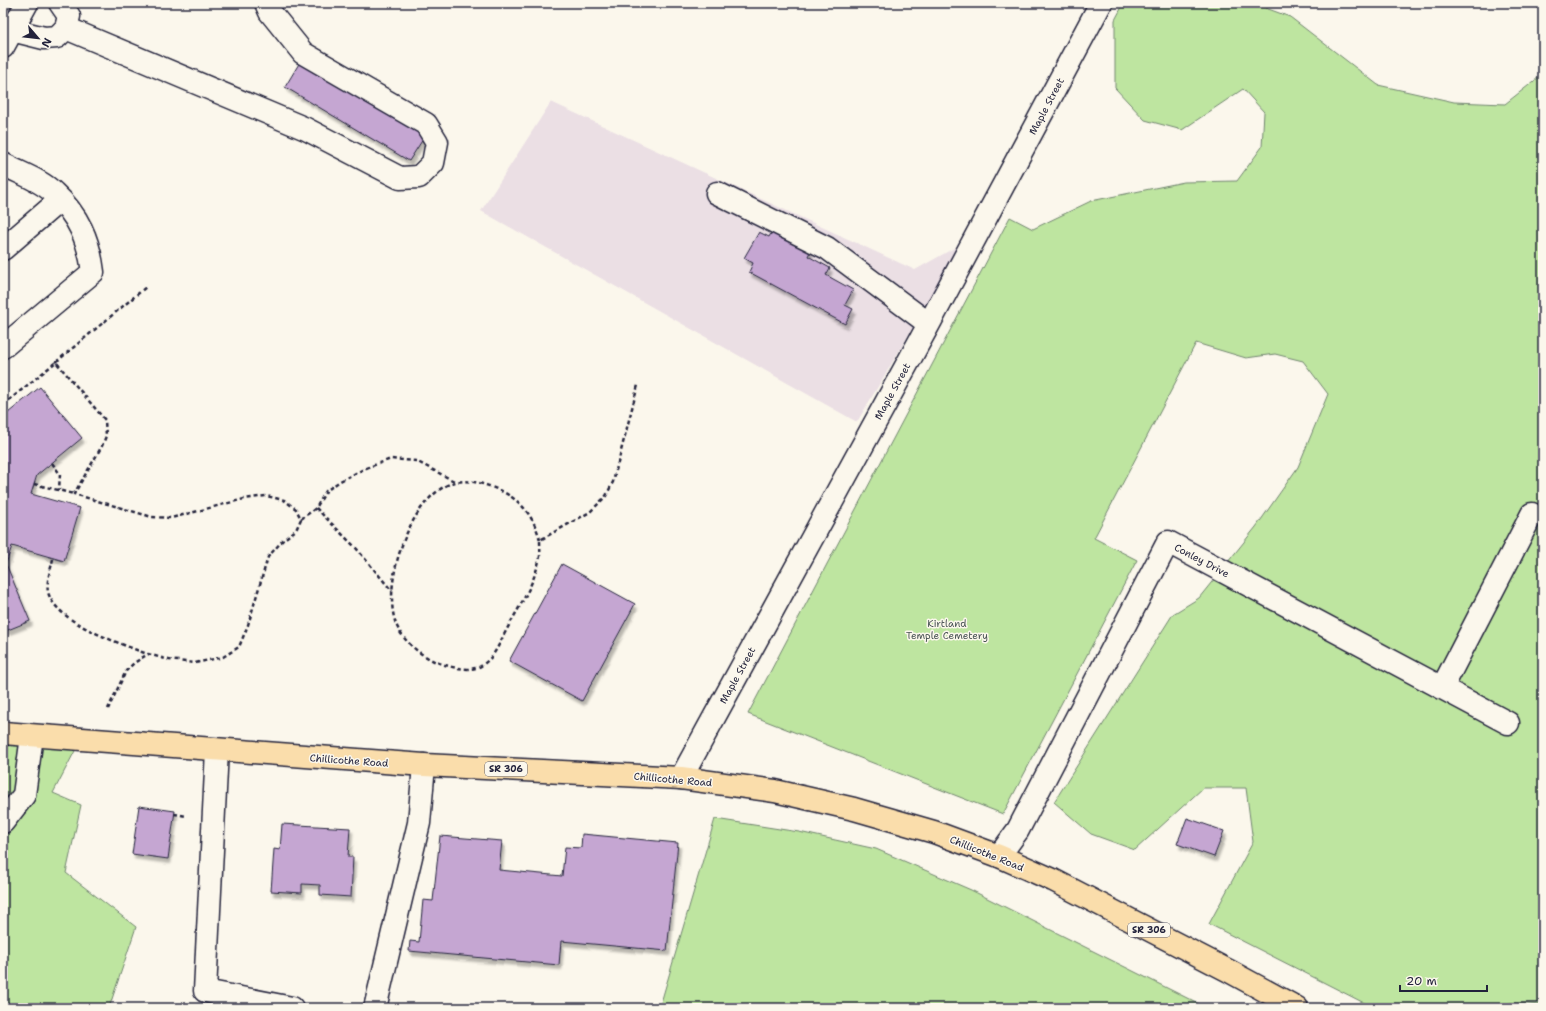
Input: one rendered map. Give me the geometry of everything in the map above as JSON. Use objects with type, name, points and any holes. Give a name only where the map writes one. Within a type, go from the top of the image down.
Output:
[{"type":"main road","name":"Chillicothe Road","points":[[3,733],[424,765],[682,778],[775,791],[854,809],[934,832],[999,856],[1060,884],[1229,971],[1297,1008]]},
{"type":"street","points":[[27,3],[8,39],[57,37],[66,28],[69,16],[60,3]]},
{"type":"street","points":[[66,28],[306,129],[400,178],[419,177],[433,162],[437,142],[426,124],[303,53],[270,12],[266,3]]},
{"type":"street","name":"Maple Street","points":[[682,778],[929,324],[1101,3]]},
{"type":"street","points":[[3,164],[54,192],[73,213],[85,235],[91,257],[93,272],[3,347]]},
{"type":"street","points":[[717,193],[827,248],[929,324]]},
{"type":"street","points":[[3,249],[60,200]]},
{"type":"street","points":[[1442,688],[1532,514]]},
{"type":"street","name":"Conley Drive","points":[[999,856],[1018,830],[1168,542],[1508,723]]},
{"type":"street","points":[[3,822],[24,795],[32,736]]},
{"type":"street","points":[[217,750],[205,991],[292,1008]]},
{"type":"street","points":[[375,1008],[419,823],[424,765]]},
{"type":"path","points":[[3,405],[146,287]]},
{"type":"path","points":[[56,362],[105,420],[106,436],[102,446],[74,494]]},
{"type":"path","points":[[540,540],[590,512],[606,496],[613,482],[638,385]]},
{"type":"path","points":[[54,558],[48,579],[48,592],[54,602],[67,616],[88,629],[148,654],[169,660],[195,662],[223,657],[239,647],[248,625],[268,557],[283,540],[296,530],[300,519],[316,508],[326,491],[340,481],[366,468],[392,459],[416,461],[456,482]]},
{"type":"path","points":[[52,463],[60,474],[59,490]]},
{"type":"path","points":[[456,482],[474,482],[494,488],[513,497],[523,506],[531,518],[540,540],[540,559],[535,577],[492,656],[480,667],[460,669],[444,665],[425,657],[408,642],[397,626],[392,610],[392,591],[402,544],[417,514],[426,501],[440,489],[456,482]]},
{"type":"path","points":[[34,484],[152,517],[171,518],[244,499],[266,496],[284,500],[296,509],[300,519]]},
{"type":"path","points":[[316,508],[356,548],[392,591]]},
{"type":"path","points":[[108,709],[126,671],[134,663],[148,654]]},
{"type":"shaded area","points":[[551,102],[915,270],[963,243],[857,422],[481,211]]},
{"type":"green space","name":"Kirtland Temple Cemetery","points":[[1124,3],[1252,3],[1290,17],[1378,85],[1454,102],[1505,104],[1543,74],[1543,1005],[1511,1003],[1489,1008],[1374,1008],[1209,924],[1253,842],[1246,788],[1203,788],[1135,850],[1091,834],[1054,802],[1173,614],[1199,598],[1256,527],[1298,467],[1328,394],[1303,361],[1275,354],[1246,358],[1196,343],[1094,538],[1137,560],[1003,814],[748,714],[1010,217],[1033,229],[1091,201],[1184,182],[1237,181],[1262,147],[1264,112],[1243,89],[1182,130],[1145,120],[1115,88],[1115,20]]},
{"type":"green space","points":[[3,743],[77,747],[53,793],[81,805],[66,873],[136,927],[109,1008],[3,1008]]},
{"type":"green space","points":[[715,819],[799,832],[876,849],[971,890],[1207,1008],[603,1008],[660,1006]]},
{"type":"building","points":[[300,62],[425,136],[409,161],[285,87]]},
{"type":"building","points":[[773,230],[811,250],[808,256],[830,268],[826,275],[853,290],[845,305],[853,309],[845,324],[749,272],[753,263],[744,258],[759,232],[769,237]]},
{"type":"building","points":[[40,387],[82,438],[37,475],[31,494],[80,508],[64,561],[12,546],[6,564],[30,621],[3,632],[3,417]]},
{"type":"building","points":[[562,564],[635,604],[582,701],[509,661]]},
{"type":"building","points":[[139,806],[175,811],[168,859],[132,854]]},
{"type":"building","points":[[1187,818],[1224,831],[1214,857],[1177,844]]},
{"type":"building","points":[[282,824],[350,828],[348,857],[353,857],[351,897],[320,895],[320,885],[302,884],[302,893],[271,891],[274,849],[280,850]]},
{"type":"building","points":[[582,834],[678,843],[667,951],[561,941],[559,965],[409,951],[410,941],[419,942],[423,900],[433,901],[440,836],[502,841],[499,870],[562,876],[565,847],[581,848]]}]
